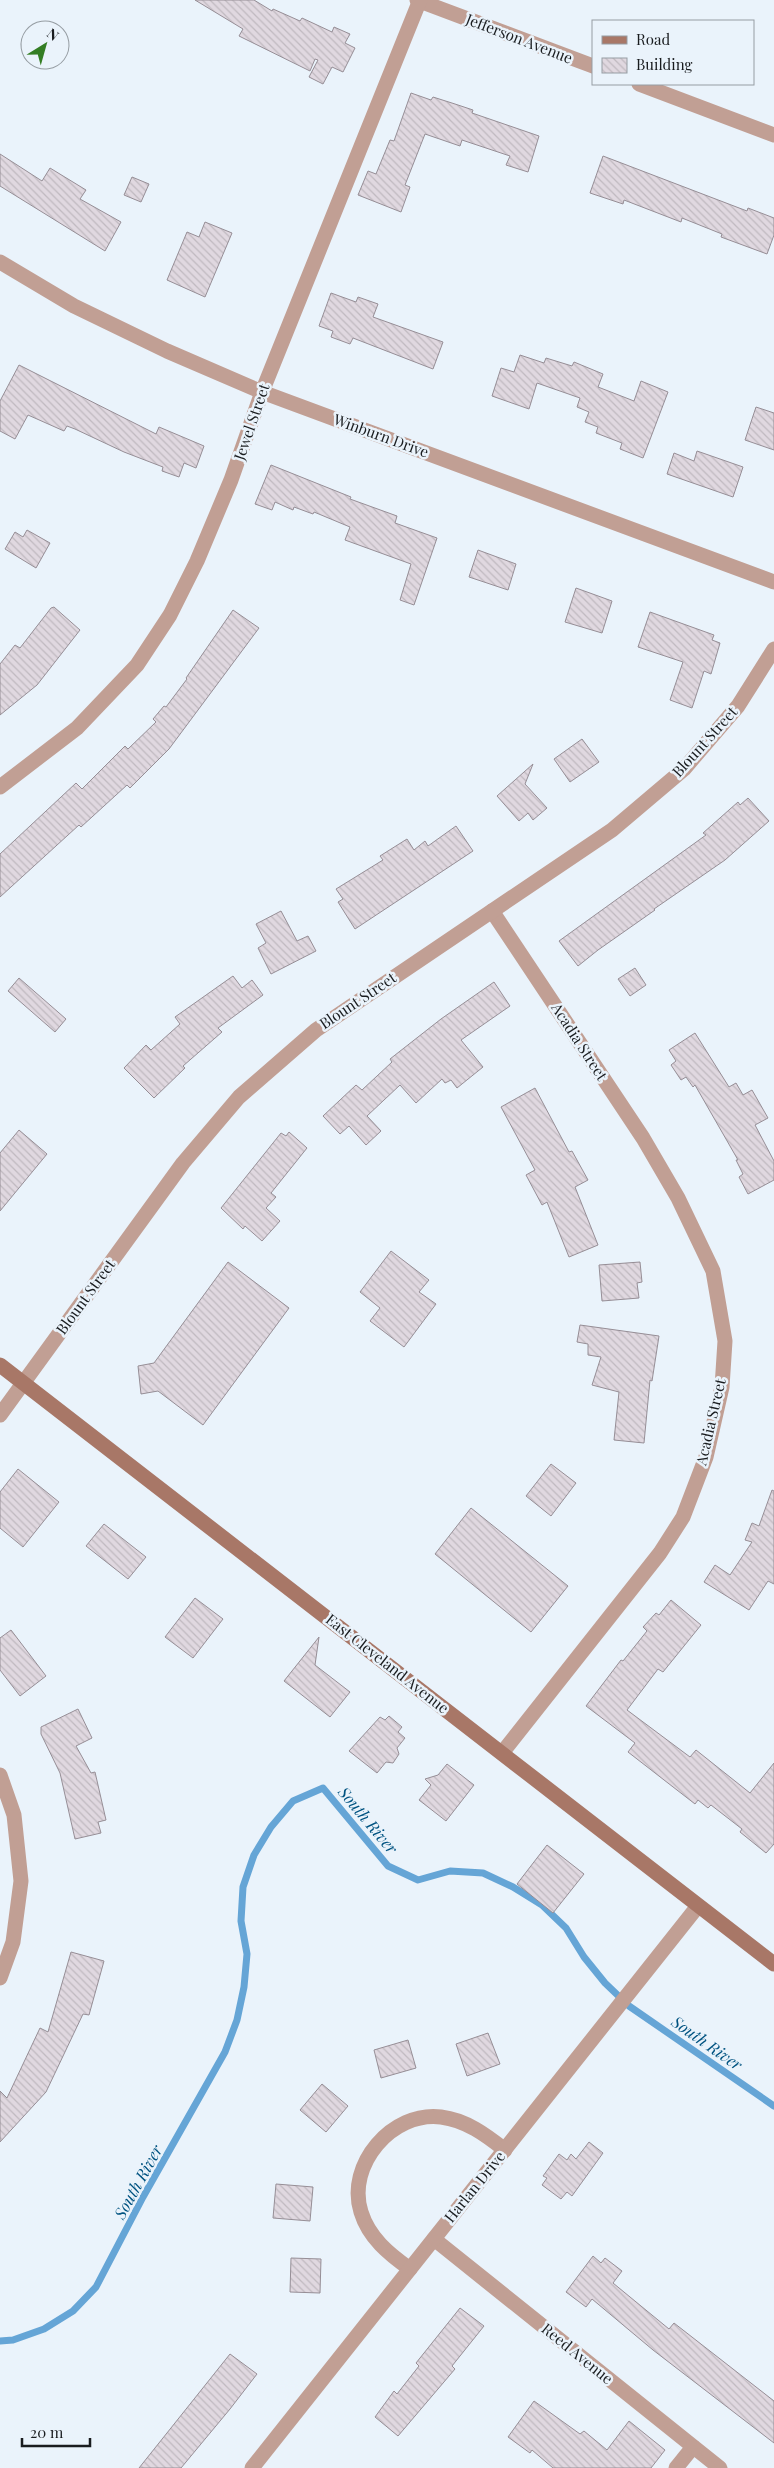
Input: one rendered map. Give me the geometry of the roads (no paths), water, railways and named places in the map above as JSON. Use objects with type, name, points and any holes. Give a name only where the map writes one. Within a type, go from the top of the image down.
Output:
[{"type":"main road","name":"East Cleveland Avenue","points":[[0,1365],[774,1964]]},
{"type":"street","name":"Jefferson Avenue","points":[[419,0],[592,66]]},
{"type":"street","name":"Jewel Street","points":[[0,787],[77,728],[137,665],[170,615],[197,561],[231,480],[262,392],[419,0]]},
{"type":"street","points":[[642,85],[774,134]]},
{"type":"street","name":"Winburn Drive","points":[[0,262],[74,306],[167,351],[262,392],[774,582]]},
{"type":"street","name":"Blount Street","points":[[0,1415],[185,1160],[239,1097],[316,1030],[612,830],[684,769],[738,706],[774,649]]},
{"type":"street","name":"Acadia Street","points":[[492,911],[643,1138],[678,1198],[713,1271],[725,1341],[722,1387],[706,1457],[683,1517],[660,1553],[502,1753]]},
{"type":"street","points":[[0,1775],[14,1815],[21,1881],[13,1942],[0,1978]]},
{"type":"street","name":"Harlan Drive","points":[[252,2468],[698,1906]]},
{"type":"street","points":[[410,2269],[378,2242],[368,2229],[361,2211],[358,2196],[362,2177],[368,2159],[380,2140],[405,2121],[426,2116],[442,2117],[461,2122],[482,2132],[505,2150]]},
{"type":"street","name":"Reed Avenue","points":[[434,2239],[720,2468]]},
{"type":"street","points":[[676,2468],[693,2447]]},
{"type":"waterway","name":"South River","points":[[0,2341],[13,2340],[44,2329],[73,2311],[96,2287],[143,2197],[225,2052],[237,2020],[244,1987],[247,1954],[241,1921],[243,1887],[254,1855],[271,1827],[293,1801],[323,1788],[388,1866],[418,1880],[450,1871],[483,1873],[513,1887],[542,1905],[566,1928],[584,1957],[605,1983],[629,2006],[774,2106]]}]
